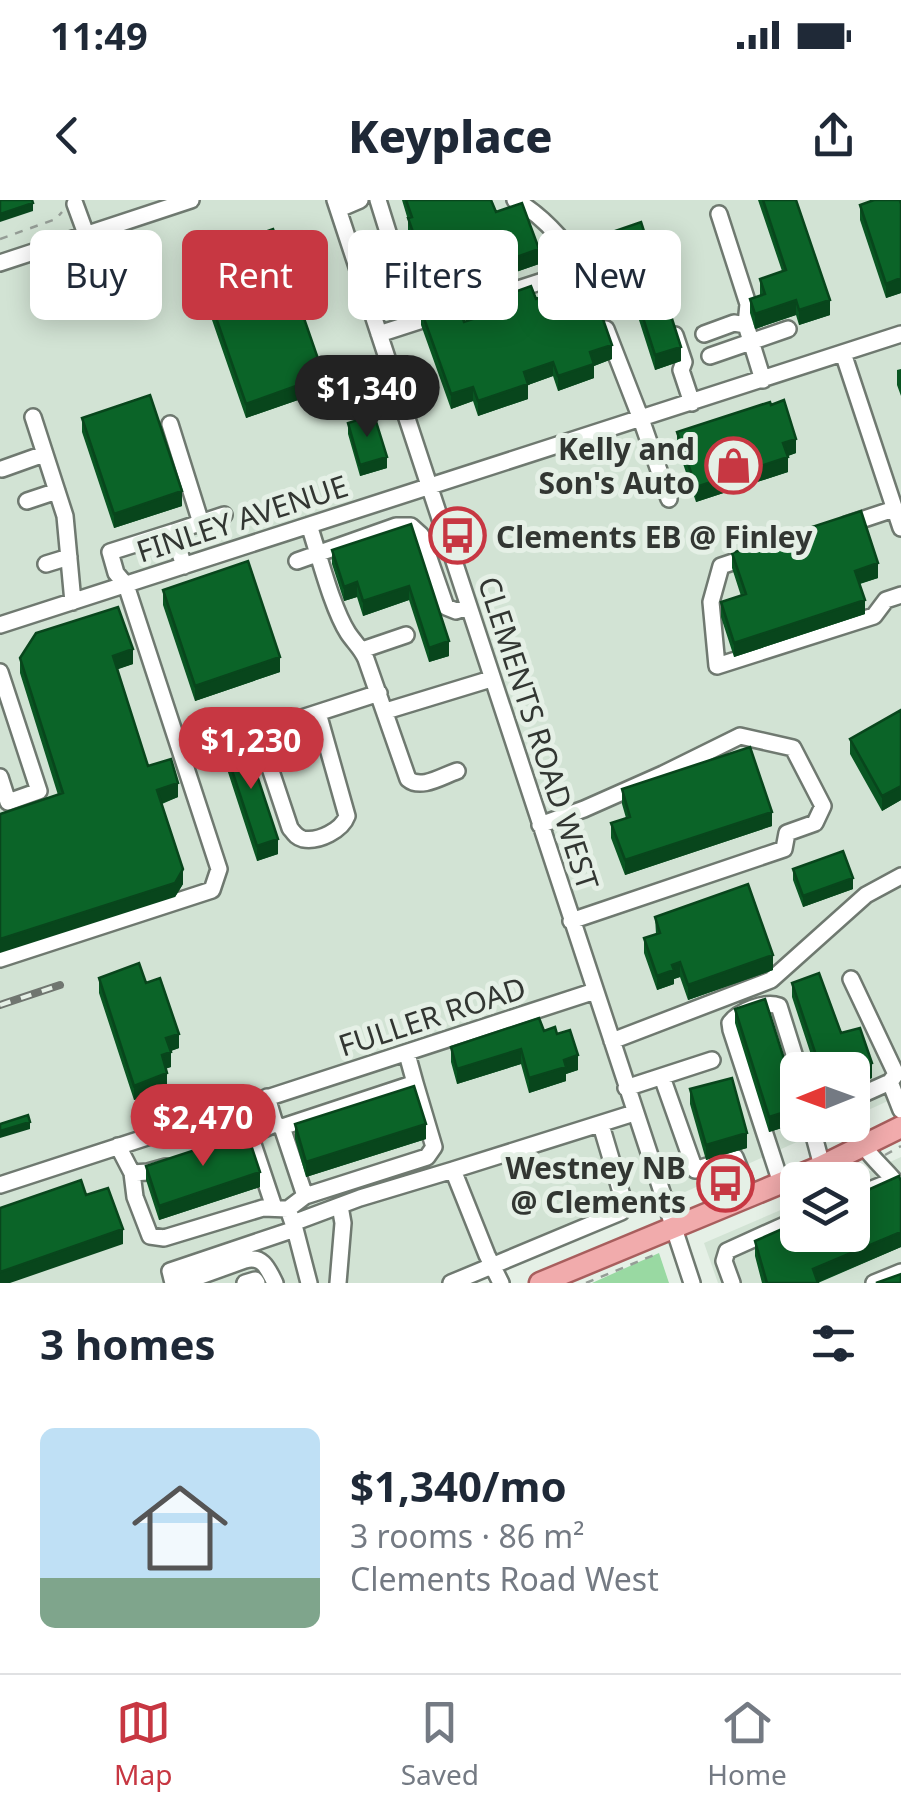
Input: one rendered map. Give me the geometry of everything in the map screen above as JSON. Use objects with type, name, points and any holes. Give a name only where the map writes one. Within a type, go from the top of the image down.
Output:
[{"type":"main road","points":[[830,1162],[901,1127]]},
{"type":"main road","points":[[540,1283],[780,1184]]},
{"type":"street","points":[[98,230],[191,200]]},
{"type":"street","points":[[337,205],[360,200]]},
{"type":"street","points":[[378,200],[416,322]]},
{"type":"street","points":[[514,200],[552,230]]},
{"type":"street","points":[[70,205],[84,230]]},
{"type":"street","name":"CLEMENTS ROAD WEST","points":[[337,205],[692,1283]]},
{"type":"street","points":[[719,214],[748,304],[749,333],[763,380]]},
{"type":"street","points":[[0,263],[30,253]]},
{"type":"street","points":[[379,334],[538,283]]},
{"type":"street","points":[[603,320],[669,498]]},
{"type":"street","points":[[704,334],[734,323],[749,333]]},
{"type":"street","points":[[672,326],[692,402]]},
{"type":"street","points":[[710,356],[749,333],[788,328]]},
{"type":"street","name":"FINLEY AVENUE","points":[[0,626],[901,334]]},
{"type":"street","points":[[842,353],[901,528]]},
{"type":"street","points":[[32,417],[65,516],[74,602]]},
{"type":"street","points":[[170,424],[201,523]]},
{"type":"street","points":[[2,468],[44,454]]},
{"type":"street","points":[[26,501],[57,491]]},
{"type":"street","points":[[825,532],[894,509]]},
{"type":"street","points":[[0,959],[212,890],[220,868],[126,585],[116,573],[110,552],[224,515]]},
{"type":"street","points":[[310,526],[338,612],[348,634],[362,650],[408,779],[419,785],[457,771]]},
{"type":"street","points":[[297,561],[396,526],[411,526],[421,534],[446,607],[468,607]]},
{"type":"street","points":[[173,532],[184,566]]},
{"type":"street","points":[[756,554],[721,566],[711,602],[718,666],[874,616],[886,600],[901,596]]},
{"type":"street","points":[[46,564],[69,557]]},
{"type":"street","points":[[362,650],[406,635]]},
{"type":"street","points":[[0,672],[40,791],[8,802],[0,778]]},
{"type":"street","points":[[386,712],[491,679]]},
{"type":"street","points":[[209,748],[379,693]]},
{"type":"street","points":[[258,732],[290,828],[303,839],[332,832],[340,828],[347,816],[318,713]]},
{"type":"street","points":[[540,825],[663,774],[740,736],[793,748],[823,806],[815,823],[786,833],[784,849],[571,921]]},
{"type":"street","points":[[612,1041],[771,980],[866,895],[901,876]]},
{"type":"street","points":[[851,980],[896,1074],[890,1082],[870,1091]]},
{"type":"street","name":"FULLER ROAD","points":[[0,1185],[595,992]]},
{"type":"street","points":[[780,1181],[730,1023],[733,1018],[764,1005],[779,1006],[793,1052]]},
{"type":"street","points":[[288,1217],[305,1196],[427,1157],[434,1147],[407,1054]]},
{"type":"street","points":[[626,1088],[712,1060]]},
{"type":"street","points":[[662,1077],[695,1170],[736,1157],[751,1196]]},
{"type":"street","points":[[890,1082],[901,1110]]},
{"type":"street","points":[[213,1152],[279,1126],[416,1083]]},
{"type":"street","points":[[267,1097],[305,1196]]},
{"type":"street","points":[[234,1108],[288,1217],[309,1283]]},
{"type":"street","points":[[174,1283],[170,1270],[288,1217],[340,1206],[634,1112]]},
{"type":"street","points":[[450,1283],[621,1212],[623,1199],[601,1125]]},
{"type":"street","points":[[118,1146],[132,1174],[135,1197],[150,1236],[164,1238],[262,1208],[288,1217]]},
{"type":"street","points":[[864,1146],[898,1185]]},
{"type":"street","points":[[132,1174],[181,1162]]},
{"type":"street","points":[[453,1170],[502,1283]]},
{"type":"street","points":[[870,1192],[898,1185]]},
{"type":"street","points":[[338,1283],[344,1223],[340,1206]]},
{"type":"street","points":[[732,1283],[724,1261],[728,1250],[780,1228]]},
{"type":"street","points":[[182,1283],[256,1258],[266,1266],[275,1283]]},
{"type":"street","points":[[874,1283],[901,1272]]},
{"type":"street","points":[[245,1283],[256,1283]]},
{"type":"path","points":[[0,238],[56,219],[70,205]]},
{"type":"path","points":[[586,1283],[659,1253]]},
{"type":"shaded area","points":[[0,200],[901,200],[901,1095],[870,1109],[870,1052],[780,1052],[780,1142],[797,1142],[469,1283],[0,1283]]},
{"type":"shaded area","points":[[901,1157],[901,1283],[718,1283],[704,1243],[780,1210],[780,1252],[870,1252],[870,1171]]},
{"type":"green space","points":[[659,1253],[669,1283],[592,1283]]},
{"type":"building","points":[[0,200],[32,200],[33,203],[0,214]]},
{"type":"building","points":[[406,200],[491,200],[496,212],[522,203],[538,249],[518,256],[518,230],[412,230],[408,218],[412,217]]},
{"type":"building","points":[[763,200],[796,200],[830,300],[799,310],[796,300],[755,314],[750,299],[765,294],[760,279],[786,270]]},
{"type":"building","points":[[874,200],[900,200],[901,204],[901,278],[886,284],[860,205]]},
{"type":"building","points":[[641,222],[644,230],[618,230]]},
{"type":"building","points":[[531,286],[538,320],[603,320],[612,345],[590,352],[594,364],[558,376],[553,362],[524,372],[528,384],[478,401],[473,387],[451,394],[425,320],[518,320],[518,291]]},
{"type":"building","points":[[217,320],[305,320],[324,376],[246,404]]},
{"type":"building","points":[[644,320],[672,320],[681,347],[655,355]]},
{"type":"building","points":[[150,395],[182,491],[114,514],[82,418]]},
{"type":"building","name":"Kelly and Son's Auto","points":[[784,400],[796,439],[783,443],[788,457],[696,487],[677,432]]},
{"type":"building","points":[[374,415],[387,457],[360,465],[348,423]]},
{"type":"building","points":[[861,511],[878,563],[855,571],[865,600],[734,643],[721,602],[746,594],[732,553]]},
{"type":"building","points":[[411,524],[449,641],[429,648],[409,586],[363,601],[357,582],[344,587],[332,550]]},
{"type":"building","points":[[248,561],[280,657],[195,686],[163,590]]},
{"type":"building","points":[[118,607],[133,649],[113,656],[148,766],[171,759],[178,783],[157,790],[183,869],[175,883],[0,939],[0,814],[63,793],[20,658],[36,633]]},
{"type":"building","points":[[901,710],[901,786],[882,796],[850,739]]},
{"type":"building","points":[[245,739],[278,839],[257,846],[224,746]]},
{"type":"building","points":[[750,747],[772,812],[625,860],[611,823],[630,817],[622,789]]},
{"type":"building","points":[[843,851],[853,878],[803,896],[793,869]]},
{"type":"building","points":[[748,884],[773,955],[688,985],[680,962],[672,965],[674,970],[657,976],[644,938],[660,933],[655,917]]},
{"type":"building","points":[[139,963],[146,983],[160,978],[179,1034],[166,1038],[171,1052],[162,1055],[167,1073],[134,1086],[99,978]]},
{"type":"building","points":[[819,973],[841,1033],[860,1028],[868,1052],[815,1052],[792,983]]},
{"type":"building","points":[[765,999],[782,1052],[780,1114],[769,1117],[735,1009]]},
{"type":"building","points":[[539,1018],[544,1031],[555,1027],[557,1034],[570,1030],[578,1055],[564,1060],[566,1067],[529,1078],[521,1049],[457,1069],[451,1047]]},
{"type":"building","points":[[732,1078],[747,1133],[706,1145],[690,1089]]},
{"type":"building","points":[[414,1086],[426,1124],[306,1162],[295,1124]]},
{"type":"building","points":[[28,1115],[30,1122],[0,1131],[0,1124]]},
{"type":"building","points":[[247,1133],[260,1172],[159,1206],[146,1166]]},
{"type":"building","points":[[899,1176],[901,1181],[901,1232],[870,1245],[870,1189]]},
{"type":"building","points":[[81,1180],[86,1195],[108,1188],[123,1229],[0,1272],[0,1208]]},
{"type":"building","points":[[780,1230],[780,1252],[853,1252],[813,1269],[818,1283],[767,1283],[755,1241]]},
{"type":"building","points":[[901,1274],[901,1283],[876,1283]]},
{"type":"railway","points":[[0,1005],[60,985]]},
{"type":"place","name":"Kelly and Son's Auto","points":[[734,465]]},
{"type":"place","name":"Clements EB @ Finley","points":[[457,536]]},
{"type":"place","name":"Westney NB @ Clements","points":[[725,1184]]}]
